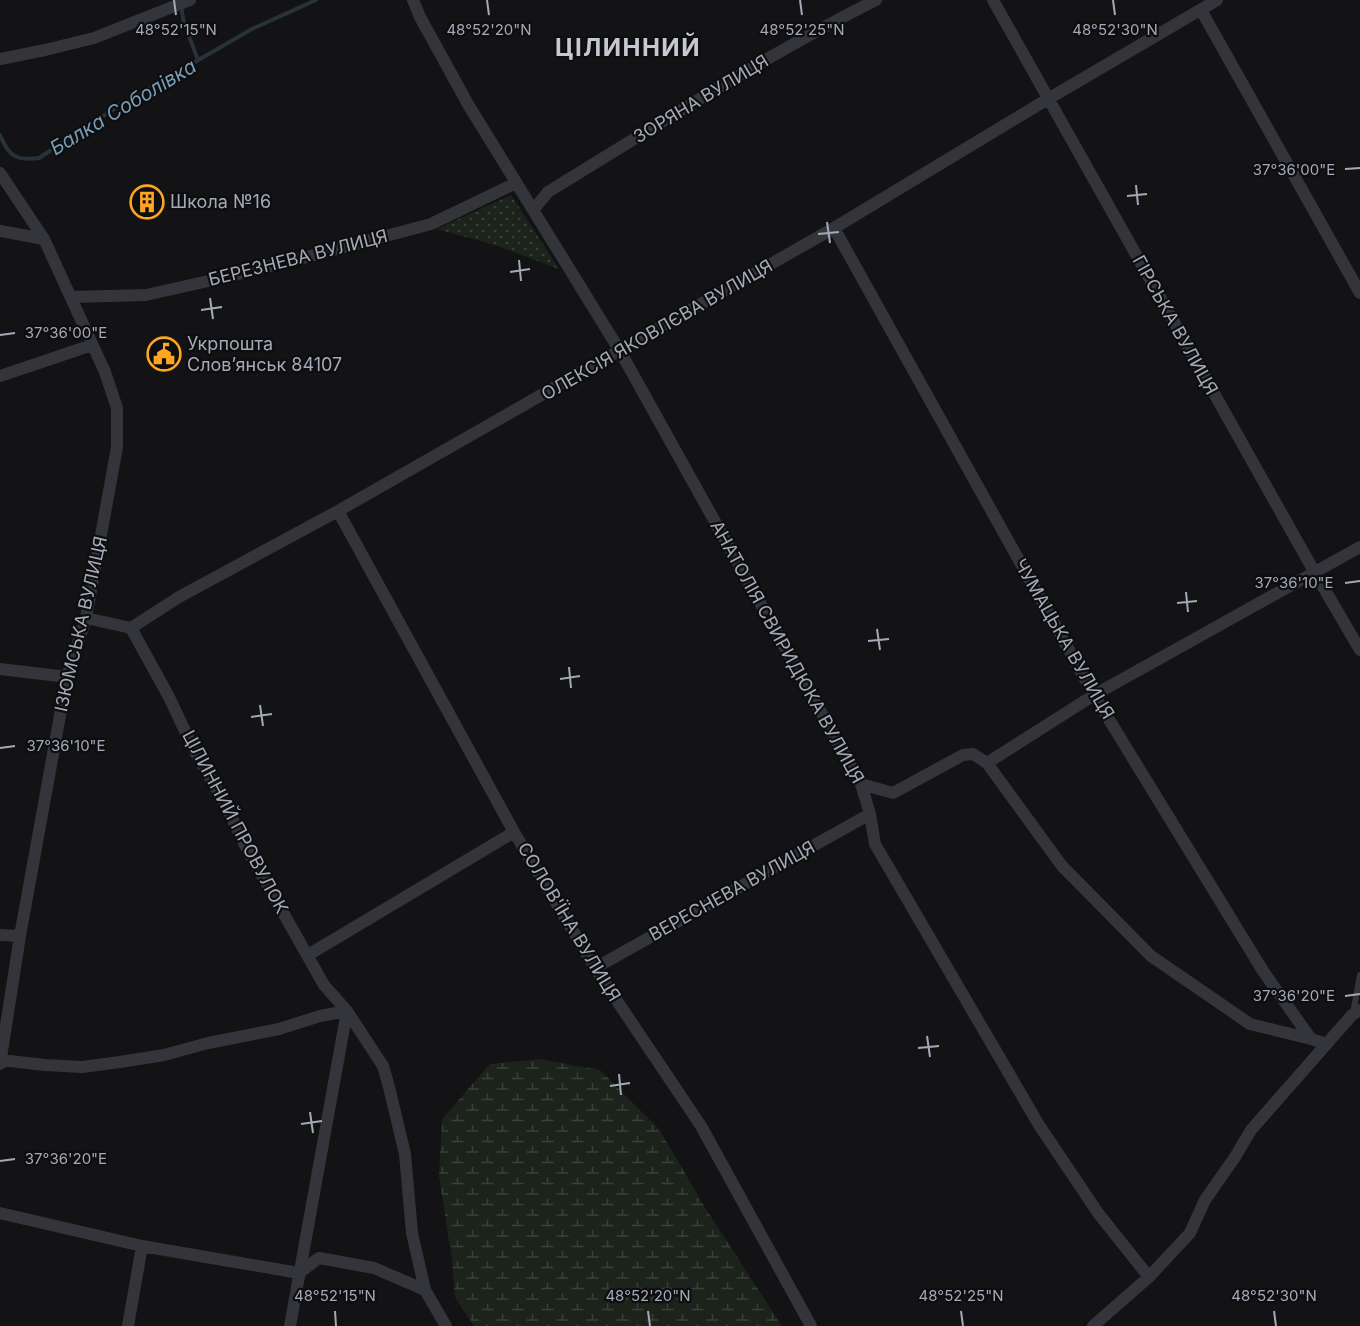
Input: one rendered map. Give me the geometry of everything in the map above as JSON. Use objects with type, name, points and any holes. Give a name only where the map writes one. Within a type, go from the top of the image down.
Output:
[{"type":"street","points":[[0,58],[94,38],[190,0]]},
{"type":"street","name":"АНАТОЛІЯ СВИРИДЮКА ВУЛИЦЯ","points":[[413,0],[464,96],[620,351],[861,784],[870,814],[875,844],[1039,1125],[1098,1213],[1149,1277]]},
{"type":"street","name":"ЗОРЯНА ВУЛИЦЯ","points":[[534,209],[548,192],[763,62],[876,0]]},
{"type":"street","name":"ГІРСЬКА ВУЛИЦЯ","points":[[993,0],[1360,650]]},
{"type":"street","name":"ОЛЕКСІЯ ЯКОВЛЄВА ВУЛИЦЯ","points":[[131,628],[179,597],[338,511],[834,228],[1217,0]]},
{"type":"street","points":[[1200,10],[1360,293]]},
{"type":"street","name":"ІЗЮМСЬКА ВУЛИЦЯ","points":[[0,173],[44,239],[105,372],[117,408],[117,447],[86,618],[67,677],[20,936],[0,1062]]},
{"type":"street","name":"БЕРЕЗНЕВА ВУЛИЦЯ","points":[[72,297],[146,295],[303,258],[431,224],[516,183]]},
{"type":"street","name":"ЧУМАЦЬКА ВУЛИЦЯ","points":[[834,228],[1094,695],[1263,971],[1311,1038]]},
{"type":"street","points":[[0,231],[44,239]]},
{"type":"street","points":[[0,376],[92,345]]},
{"type":"street","name":"СОЛОВ'ЇНА ВУЛИЦЯ","points":[[338,511],[514,832],[595,968],[701,1126],[811,1326]]},
{"type":"street","points":[[987,763],[1094,695],[1360,547]]},
{"type":"street","points":[[86,618],[131,628]]},
{"type":"street","name":"ЦІЛИННИЙ ПРОВУЛОК","points":[[131,628],[247,849],[324,985],[347,1011],[382,1066],[405,1154],[412,1233],[425,1290],[446,1326]]},
{"type":"street","points":[[0,669],[67,677]]},
{"type":"street","points":[[861,784],[893,793],[963,755],[973,754],[987,763],[1062,866],[1151,956],[1250,1024],[1328,1044]]},
{"type":"street","name":"ВЕРЕСНЕВА ВУЛИЦЯ","points":[[595,968],[870,814]]},
{"type":"street","points":[[308,955],[514,832]]},
{"type":"street","points":[[0,935],[20,936]]},
{"type":"street","points":[[0,1062],[82,1067],[120,1062],[164,1055],[347,1011],[290,1326]]},
{"type":"street","points":[[1093,1326],[1149,1277],[1190,1233],[1205,1200],[1251,1130],[1356,1013]]},
{"type":"street","points":[[0,1213],[142,1246],[299,1273],[319,1258],[374,1268],[425,1290]]},
{"type":"street","points":[[128,1326],[142,1246]]},
{"type":"lane","points":[[1356,1013],[1360,975]]},
{"type":"green space","points":[[511,195],[559,269],[498,246],[437,229]]},
{"type":"green space","points":[[540,1059],[600,1070],[659,1129],[706,1209],[782,1326],[474,1326],[455,1297],[452,1260],[439,1176],[442,1119],[490,1064]]},
{"type":"waterway","name":"Балка Соболівка","points":[[0,135],[10,153],[15,156],[25,159],[39,158],[117,107],[252,29],[316,0]]},
{"type":"waterway","points":[[181,6],[184,23],[198,60]]},
{"type":"place","name":"Школа №16","points":[[147,202]]},
{"type":"place","name":"Укрпошта Слов’янськ 84107","points":[[164,354]]},
{"type":"district","name":"ЦІЛИННИЙ","points":[[628,48]]}]
